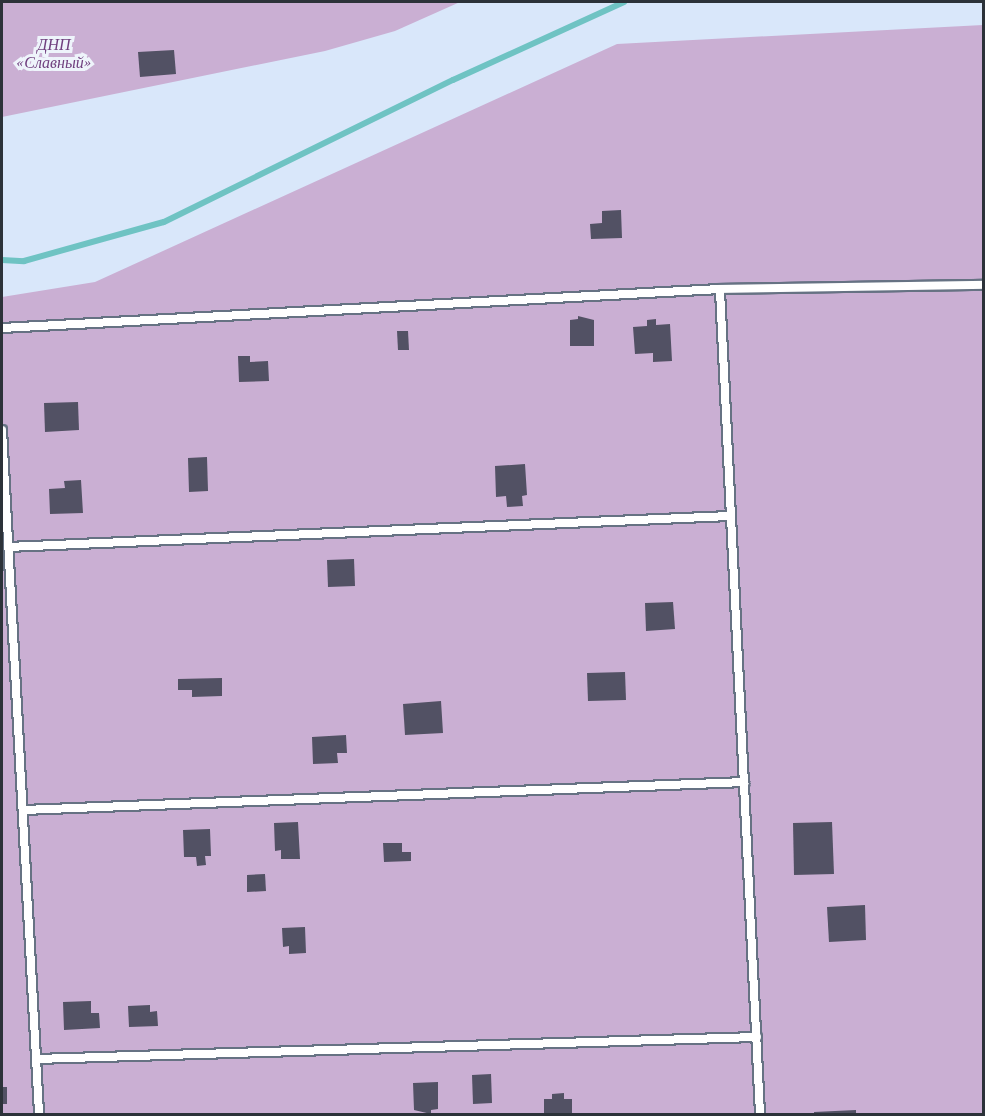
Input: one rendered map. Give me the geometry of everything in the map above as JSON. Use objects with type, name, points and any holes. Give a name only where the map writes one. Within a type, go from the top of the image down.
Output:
[{"type":"lane","points":[[2,328],[720,289],[984,285]]},
{"type":"lane","points":[[720,289],[760,1114]]},
{"type":"lane","points":[[2,429],[39,1114]]},
{"type":"lane","points":[[8,547],[731,516]]},
{"type":"lane","points":[[22,810],[744,782]]},
{"type":"lane","points":[[36,1059],[757,1037]]},
{"type":"green space","name":"ДНП «Славный»","points":[[2,2],[460,2],[395,31],[325,51],[2,117]]},
{"type":"green space","points":[[983,25],[983,1114],[2,1114],[2,297],[95,282],[617,44]]},
{"type":"building","points":[[174,50],[176,74],[140,77],[138,52]]},
{"type":"building","points":[[621,210],[622,238],[591,239],[590,224],[602,223],[602,211]]},
{"type":"building","points":[[578,316],[594,320],[594,346],[570,346],[570,320],[578,319]]},
{"type":"building","points":[[656,319],[656,325],[670,324],[672,361],[653,362],[653,353],[635,354],[633,327],[647,326],[647,320]]},
{"type":"building","points":[[397,331],[408,331],[409,350],[398,350]]},
{"type":"building","points":[[238,356],[250,356],[250,362],[268,361],[269,381],[239,382]]},
{"type":"building","points":[[78,402],[79,430],[45,432],[44,403]]},
{"type":"building","points":[[207,457],[208,491],[189,492],[188,458]]},
{"type":"building","points":[[525,464],[527,495],[522,496],[523,506],[507,507],[506,496],[496,497],[495,466]]},
{"type":"building","points":[[81,480],[83,513],[50,514],[49,489],[65,488],[64,481]]},
{"type":"building","points":[[354,559],[355,586],[328,587],[327,560]]},
{"type":"building","points":[[673,602],[675,629],[646,631],[645,603]]},
{"type":"building","points":[[625,672],[626,700],[588,701],[587,673]]},
{"type":"building","points":[[222,678],[222,696],[192,697],[192,690],[178,690],[178,679]]},
{"type":"building","points":[[441,701],[443,733],[405,735],[403,704]]},
{"type":"building","points":[[346,735],[347,753],[337,753],[338,763],[313,764],[312,737]]},
{"type":"building","points":[[298,822],[300,859],[281,859],[281,850],[275,851],[274,823]]},
{"type":"building","points":[[832,822],[834,874],[794,875],[793,823]]},
{"type":"building","points":[[210,829],[211,856],[205,856],[206,865],[197,866],[196,857],[184,857],[183,830]]},
{"type":"building","points":[[383,843],[402,843],[402,852],[411,852],[411,861],[384,862]]},
{"type":"building","points":[[265,874],[266,891],[247,892],[247,875]]},
{"type":"building","points":[[865,905],[866,940],[829,942],[827,907]]},
{"type":"building","points":[[305,927],[306,953],[289,954],[289,946],[283,947],[282,928]]},
{"type":"building","points":[[91,1001],[91,1013],[99,1013],[100,1028],[64,1030],[63,1002]]},
{"type":"building","points":[[150,1005],[150,1012],[157,1011],[158,1026],[129,1027],[128,1006]]},
{"type":"building","points":[[491,1074],[492,1103],[473,1104],[472,1075]]},
{"type":"building","points":[[438,1082],[438,1109],[431,1110],[431,1114],[414,1110],[413,1083]]},
{"type":"building","points":[[2,1087],[7,1087],[7,1104],[2,1104]]},
{"type":"building","points":[[564,1093],[564,1099],[572,1099],[572,1114],[544,1114],[544,1099],[552,1099],[552,1094]]},
{"type":"building","points":[[856,1110],[856,1114],[814,1114],[814,1112]]},
{"type":"waterway","points":[[2,260],[24,261],[164,222],[453,80],[624,2]]}]
